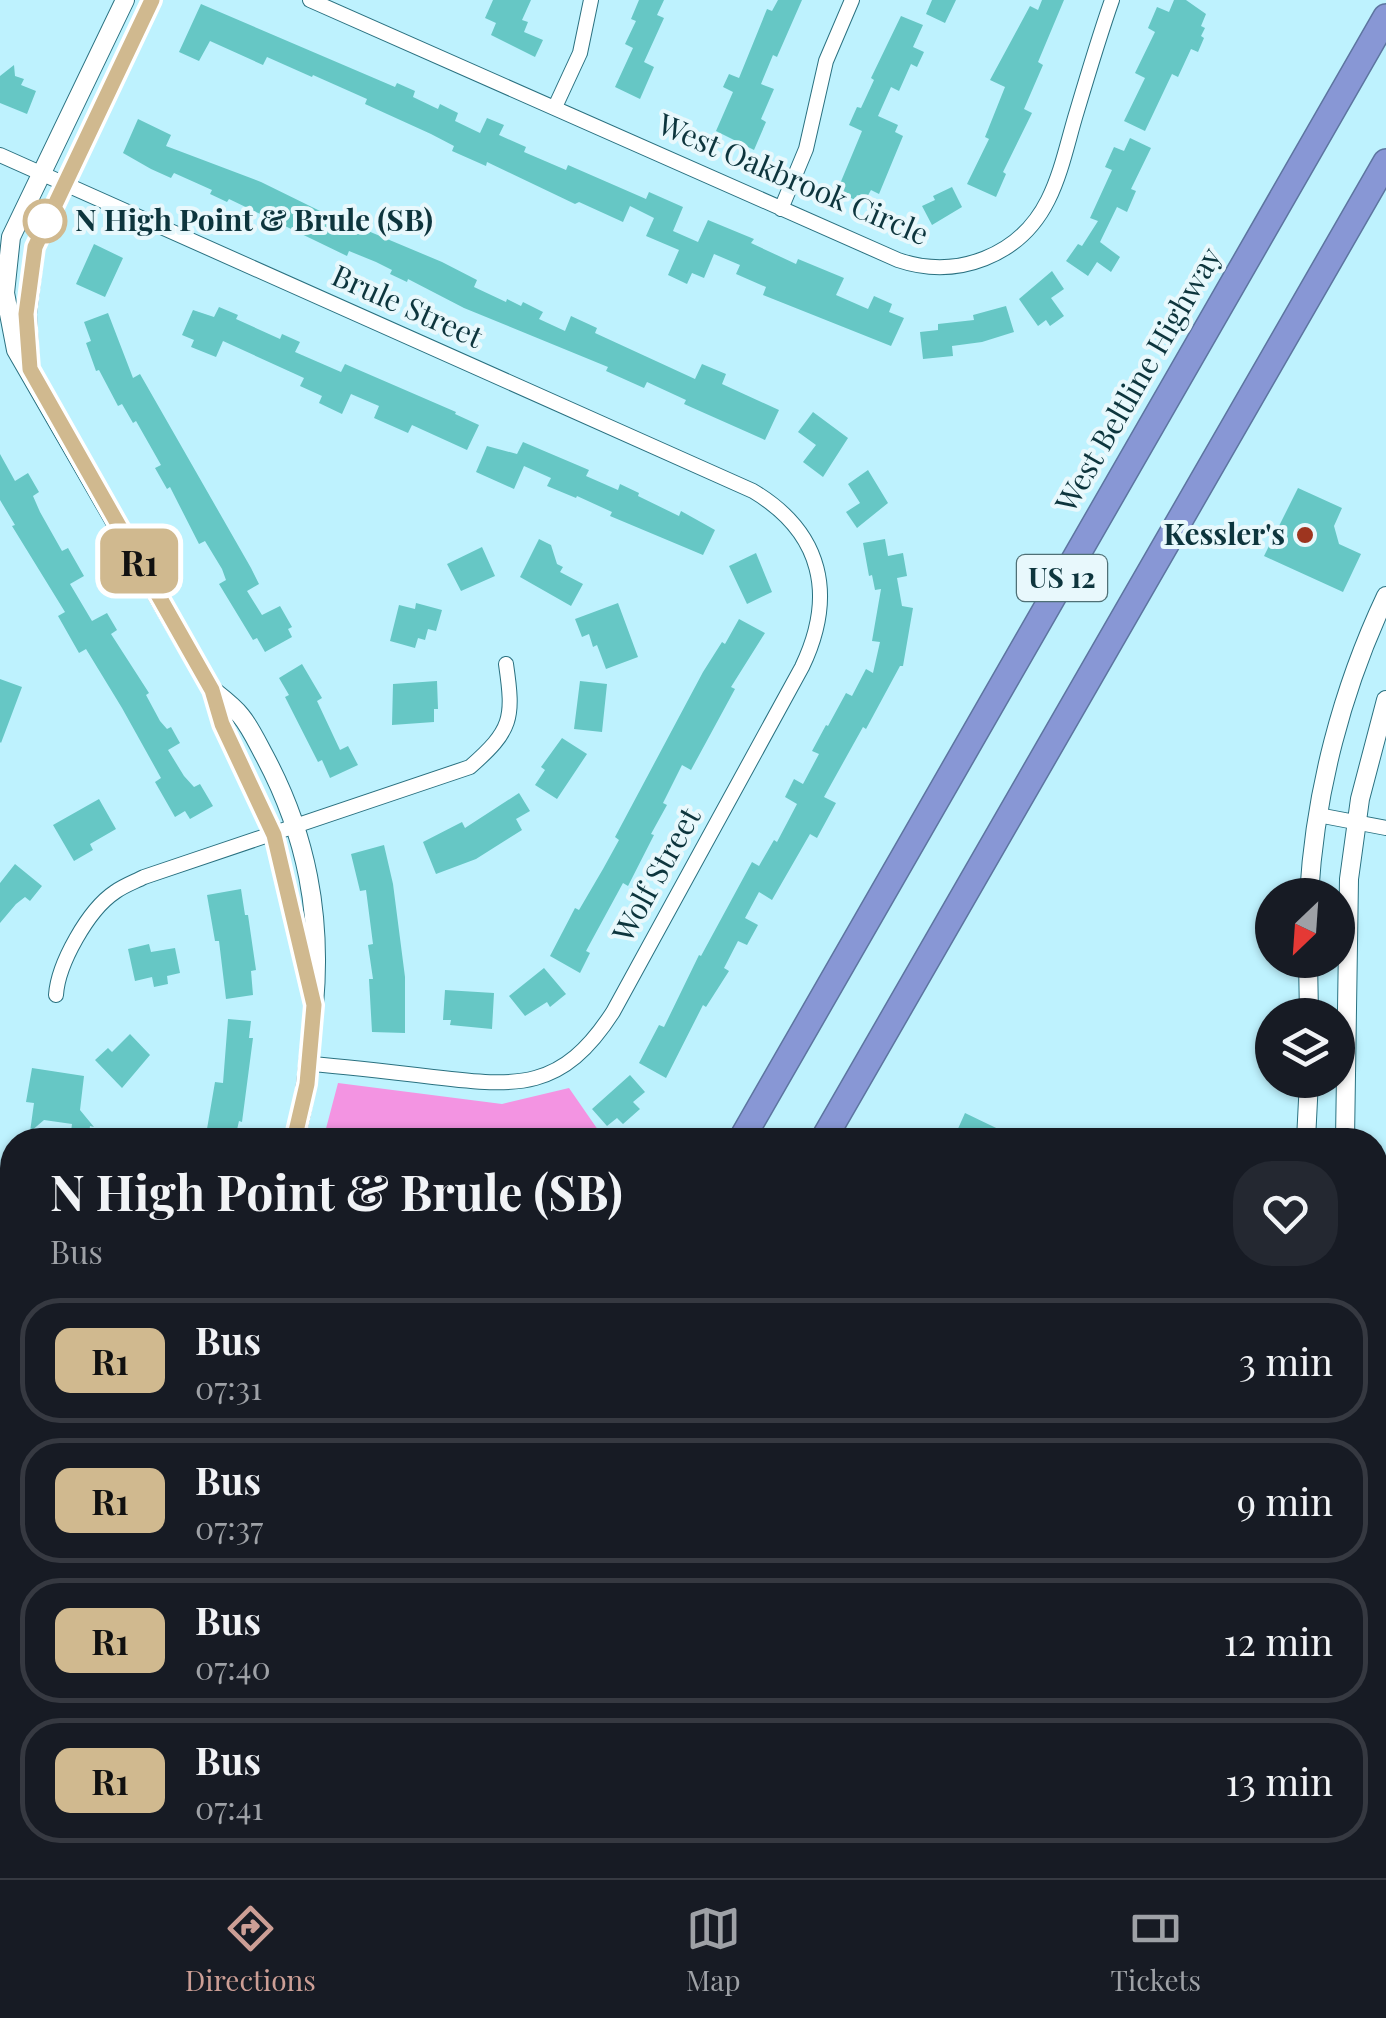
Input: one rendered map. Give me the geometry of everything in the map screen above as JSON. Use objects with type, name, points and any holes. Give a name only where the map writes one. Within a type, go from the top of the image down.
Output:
[{"type":"highway","name":"West Beltline Highway","points":[[747,1128],[1386,17]]},
{"type":"highway","name":"US 12","points":[[830,1128],[1386,162]]},
{"type":"street","points":[[125,0],[11,236],[6,261],[8,316],[16,350],[212,690],[222,724],[274,835],[314,1005]]},
{"type":"street","points":[[30,369],[26,314],[31,263],[40,230],[152,0]]},
{"type":"street","points":[[555,108],[580,54],[592,0]]},
{"type":"street","points":[[781,210],[806,149],[826,61],[852,0]]},
{"type":"street","name":"West Oakbrook Circle","points":[[317,1],[781,210],[915,266],[958,266],[999,254],[1025,234],[1048,200],[1112,0]]},
{"type":"street","name":"Brule Street","points":[[0,155],[738,484]]},
{"type":"street","name":"Wolf Street","points":[[310,1064],[494,1084],[518,1083],[568,1064],[601,1031],[802,667],[818,626],[819,575],[800,532],[770,502],[738,484]]},
{"type":"street","points":[[1311,878],[1318,815],[1341,711],[1386,596]]},
{"type":"street","points":[[56,996],[57,975],[78,937],[104,900],[116,891],[144,877],[470,767],[504,733],[512,702],[506,664]]},
{"type":"street","points":[[212,690],[241,715],[279,784],[295,826],[315,908],[318,972],[310,1064],[298,1128]]},
{"type":"street","points":[[1345,1128],[1346,919],[1356,822],[1366,768],[1386,700]]},
{"type":"street","points":[[1318,815],[1386,828]]},
{"type":"street","points":[[1307,1128],[1308,1098]]},
{"type":"shaded area","points":[[338,1083],[502,1104],[569,1088],[597,1128],[326,1128]]},
{"type":"building","points":[[493,0],[531,0],[522,20],[528,22],[524,32],[543,40],[535,57],[491,35],[496,23],[485,18]]},
{"type":"building","points":[[639,0],[664,0],[657,15],[664,18],[644,62],[654,67],[640,99],[615,87],[633,48],[625,44],[636,21],[631,19]]},
{"type":"building","points":[[778,0],[802,0],[761,84],[774,89],[761,119],[766,122],[754,150],[716,131],[733,92],[723,87],[729,74],[739,78],[767,9],[772,11]]},
{"type":"building","points":[[932,0],[956,0],[945,23],[926,14]]},
{"type":"building","points":[[1042,0],[1064,0],[1038,62],[1043,65],[1024,109],[1032,113],[1003,172],[1006,174],[996,197],[967,184],[989,139],[985,137],[1005,87],[990,80],[1030,6],[1038,10]]},
{"type":"building","points":[[1174,0],[1186,0],[1206,14],[1201,26],[1205,28],[1201,36],[1204,38],[1198,52],[1191,49],[1178,77],[1172,74],[1145,131],[1124,121],[1145,78],[1135,73],[1155,32],[1148,28],[1157,7],[1169,12]]},
{"type":"building","points":[[201,4],[395,87],[397,83],[415,91],[413,97],[458,113],[455,121],[480,133],[487,118],[504,125],[499,135],[526,147],[524,152],[566,170],[568,165],[646,199],[649,192],[683,207],[673,231],[698,242],[708,220],[754,239],[751,243],[796,264],[798,259],[844,278],[836,295],[868,309],[874,296],[892,304],[889,312],[904,318],[891,346],[763,295],[766,287],[736,274],[740,265],[714,254],[704,278],[692,273],[687,284],[668,275],[679,250],[646,236],[654,218],[630,206],[623,222],[579,202],[575,204],[487,162],[486,166],[452,151],[454,146],[313,75],[267,57],[263,65],[210,41],[199,61],[179,52]]},
{"type":"building","points":[[901,16],[923,25],[913,47],[924,52],[917,67],[911,64],[899,91],[891,87],[878,116],[898,125],[895,132],[903,136],[879,194],[871,190],[866,199],[857,195],[855,200],[837,191],[862,131],[849,125],[857,107],[861,108]]},
{"type":"building","points":[[14,65],[15,76],[24,79],[21,85],[36,91],[27,114],[0,103],[0,76]]},
{"type":"building","points":[[138,119],[171,135],[166,146],[261,182],[442,262],[477,280],[474,287],[506,302],[507,299],[521,306],[523,302],[543,312],[539,319],[565,331],[571,316],[597,328],[595,333],[695,379],[702,364],[726,374],[722,384],[779,410],[765,440],[684,404],[686,400],[647,382],[644,388],[606,371],[608,367],[464,308],[408,279],[407,282],[376,262],[349,251],[347,256],[229,199],[227,202],[210,194],[212,190],[174,173],[171,178],[151,169],[123,153]]},
{"type":"building","points":[[1130,138],[1151,148],[1131,189],[1136,191],[1127,212],[1117,207],[1100,242],[1120,257],[1111,272],[1097,262],[1088,276],[1066,261],[1078,244],[1082,246],[1098,221],[1090,218],[1112,170],[1105,167],[1114,147],[1124,151]]},
{"type":"building","points":[[952,187],[962,207],[932,225],[922,206]]},
{"type":"building","points":[[94,244],[123,258],[105,297],[76,284]]},
{"type":"building","points":[[1052,271],[1064,289],[1051,298],[1064,316],[1050,326],[1046,320],[1038,326],[1019,299]]},
{"type":"building","points":[[1006,306],[1014,332],[952,346],[953,356],[923,359],[920,332],[938,330],[938,324],[974,320],[973,315]]},
{"type":"building","points":[[219,307],[280,339],[282,334],[300,342],[295,352],[341,372],[345,364],[479,425],[467,450],[412,425],[408,433],[374,418],[379,406],[351,394],[342,414],[319,403],[322,396],[300,386],[304,378],[223,341],[216,357],[191,347],[194,340],[182,335],[193,310],[214,317]]},
{"type":"building","points":[[108,313],[133,378],[140,374],[259,584],[247,591],[262,615],[280,606],[292,627],[288,629],[292,637],[265,652],[257,638],[253,640],[219,584],[226,580],[222,569],[205,541],[199,544],[170,487],[167,489],[155,468],[161,465],[136,421],[133,423],[122,404],[118,406],[99,370],[96,371],[86,343],[91,341],[84,322]]},
{"type":"building","points":[[813,412],[848,438],[823,477],[803,462],[816,445],[798,432]]},
{"type":"building","points":[[523,442],[589,470],[586,476],[618,490],[620,484],[679,516],[681,511],[715,530],[703,555],[547,486],[551,478],[524,466],[514,489],[476,472],[487,446],[517,454]]},
{"type":"building","points":[[0,454],[15,481],[28,473],[39,492],[33,496],[40,512],[62,551],[68,548],[84,576],[70,584],[92,621],[107,613],[117,630],[111,634],[149,693],[146,695],[160,721],[167,729],[171,727],[180,743],[168,750],[184,776],[194,787],[200,784],[213,806],[190,819],[185,811],[175,817],[155,782],[161,778],[122,708],[86,649],[79,653],[58,616],[65,612],[0,500]]},
{"type":"building","points":[[868,470],[888,503],[857,528],[846,512],[860,503],[848,484]]},
{"type":"building","name":"Kessler's","points":[[1298,488],[1342,508],[1334,526],[1339,544],[1361,554],[1343,592],[1264,556]]},
{"type":"building","points":[[539,539],[551,545],[557,564],[563,567],[560,572],[583,584],[571,606],[520,577]]},
{"type":"building","points":[[885,539],[888,556],[903,553],[907,576],[897,578],[902,606],[913,608],[903,666],[824,797],[836,803],[817,838],[810,834],[772,900],[759,892],[745,918],[758,925],[747,945],[738,941],[724,968],[729,971],[706,1007],[703,1005],[666,1078],[639,1063],[659,1025],[664,1027],[699,955],[752,862],[759,866],[774,840],[777,842],[797,804],[785,797],[794,779],[803,784],[819,754],[812,751],[826,725],[846,693],[852,696],[866,669],[873,673],[880,642],[872,641],[881,589],[875,590],[872,575],[869,576],[863,543]]},
{"type":"building","points":[[482,547],[495,576],[461,591],[447,564]]},
{"type":"building","points":[[756,553],[772,592],[747,604],[729,566]]},
{"type":"building","points":[[416,603],[442,610],[436,631],[428,629],[425,640],[418,638],[415,648],[390,641],[399,605],[415,609]]},
{"type":"building","points":[[618,603],[638,657],[606,669],[597,645],[593,647],[589,634],[582,637],[575,619]]},
{"type":"building","points":[[739,619],[765,633],[731,687],[735,689],[691,770],[682,765],[663,803],[667,805],[651,834],[654,835],[628,886],[623,883],[586,951],[590,953],[580,973],[550,956],[575,908],[579,910],[619,840],[615,837],[703,672]]},
{"type":"building","points":[[302,664],[322,698],[317,701],[340,750],[348,746],[358,765],[330,778],[322,760],[318,762],[279,678]]},
{"type":"building","points":[[0,679],[22,687],[1,743],[0,742]]},
{"type":"building","points":[[437,681],[438,709],[434,709],[434,722],[392,725],[393,684]]},
{"type":"building","points":[[580,681],[607,684],[602,732],[574,729]]},
{"type":"building","points":[[562,738],[587,754],[557,799],[535,785],[545,770],[541,767]]},
{"type":"building","points":[[519,793],[530,811],[516,819],[522,830],[476,859],[436,874],[423,842],[462,822],[465,828]]},
{"type":"building","points":[[99,799],[116,829],[90,844],[93,850],[74,861],[53,825]]},
{"type":"building","points":[[384,845],[405,977],[405,1033],[372,1032],[369,979],[373,979],[368,945],[373,944],[366,890],[360,891],[351,854]]},
{"type":"building","points":[[15,864],[42,886],[30,901],[25,897],[16,904],[0,923],[0,883]]},
{"type":"building","points":[[241,889],[256,970],[251,971],[253,995],[226,999],[219,941],[215,941],[207,895]]},
{"type":"building","points":[[149,944],[151,952],[175,948],[180,973],[167,976],[168,984],[154,987],[152,977],[135,981],[128,949]]},
{"type":"building","points":[[544,968],[566,994],[550,1007],[547,1002],[525,1016],[509,996]]},
{"type":"building","points":[[445,990],[494,993],[492,1029],[450,1025],[451,1020],[443,1020]]},
{"type":"building","points":[[228,1019],[251,1021],[249,1038],[253,1038],[242,1122],[237,1128],[207,1128],[215,1082],[223,1083]]},
{"type":"building","points":[[130,1034],[150,1055],[122,1088],[95,1060],[108,1048],[112,1052]]},
{"type":"building","points":[[32,1068],[84,1076],[80,1110],[94,1127],[72,1128],[72,1124],[44,1120],[31,1128],[34,1103],[26,1102]]},
{"type":"building","points":[[630,1075],[645,1092],[633,1102],[640,1109],[623,1124],[617,1118],[607,1126],[592,1109]]},
{"type":"building","points":[[965,1113],[996,1128],[958,1128]]},
{"type":"bus line","name":"R1","points":[[152,0],[40,230],[31,263],[26,314],[30,369],[212,690],[222,724],[274,835],[314,1005],[307,1084],[298,1128]]},
{"type":"place","name":"N High Point & Brule (SB)","points":[[45,221]]},
{"type":"place","name":"Kessler's","points":[[1305,535]]}]
